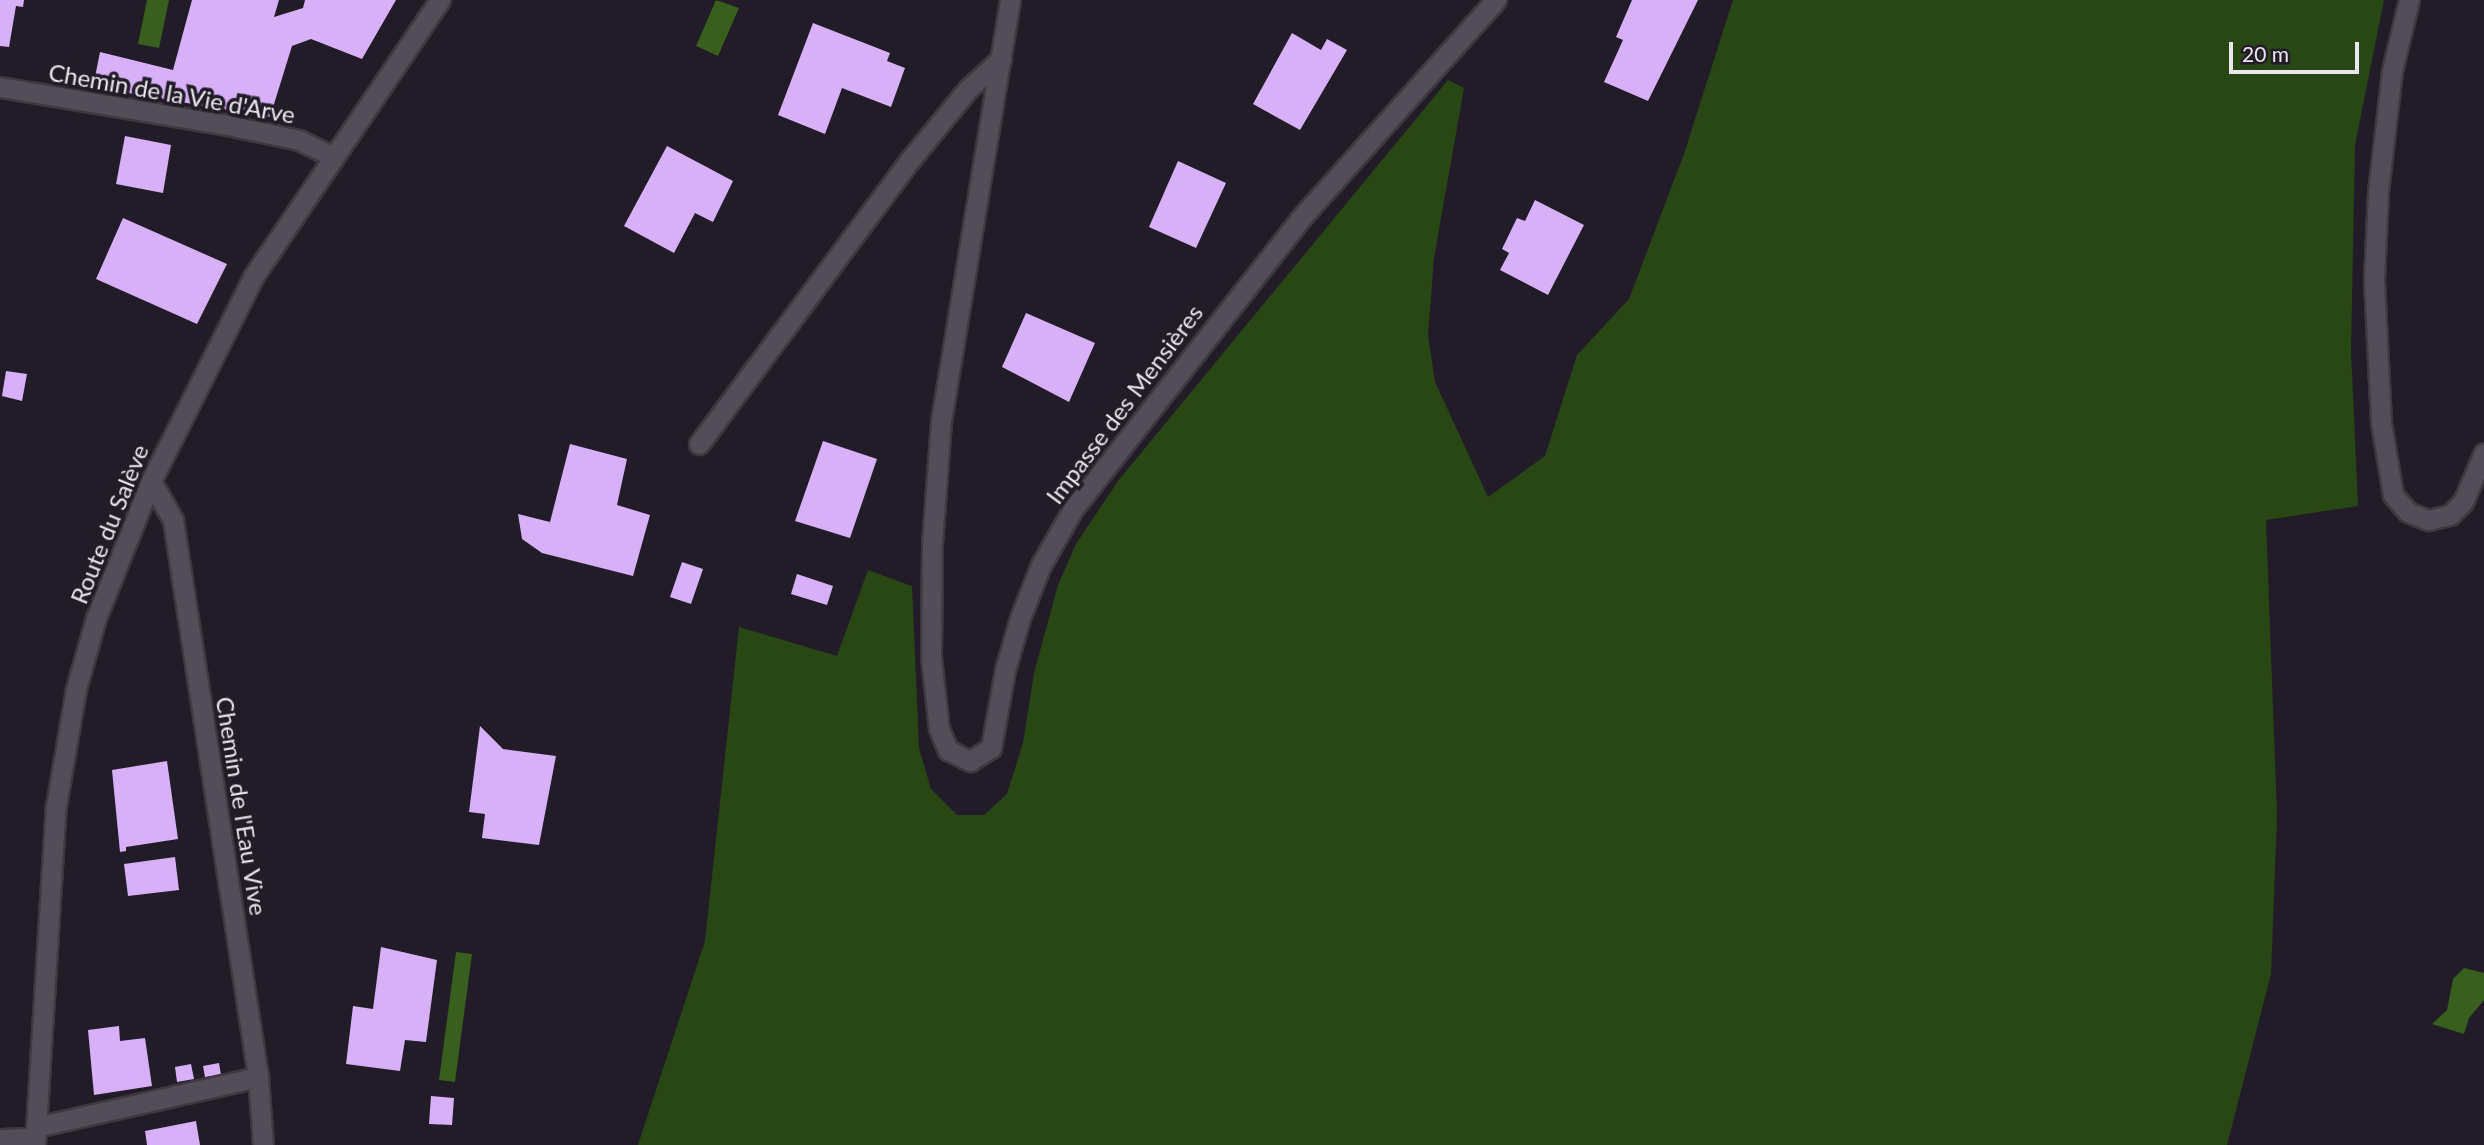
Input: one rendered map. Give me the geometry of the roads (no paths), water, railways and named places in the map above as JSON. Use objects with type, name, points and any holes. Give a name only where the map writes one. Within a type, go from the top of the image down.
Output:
[{"type":"street","name":"Route du Salève","points":[[34,1139],[51,864],[63,747],[96,618],[151,481],[253,277],[332,156],[440,0]]},
{"type":"street","name":"Impasse des Mensières","points":[[1010,0],[941,421],[932,544],[932,658],[939,729],[948,750],[970,761],[991,747],[1005,670],[1020,618],[1041,565],[1073,509],[1300,219],[1496,0]]},
{"type":"street","points":[[2409,0],[2392,71],[2378,192],[2374,280],[2381,423],[2393,495],[2408,512],[2428,520],[2450,515],[2463,502],[2484,453]]},
{"type":"street","points":[[699,444],[910,160],[968,89],[1001,59]]},
{"type":"street","name":"Chemin de la Vie d'Arve","points":[[0,87],[222,124],[299,140],[332,156]]},
{"type":"street","name":"Chemin de l'Eau Vive","points":[[151,481],[173,520],[258,1077],[262,1145]]},
{"type":"street","points":[[0,1139],[34,1139],[258,1077]]}]
